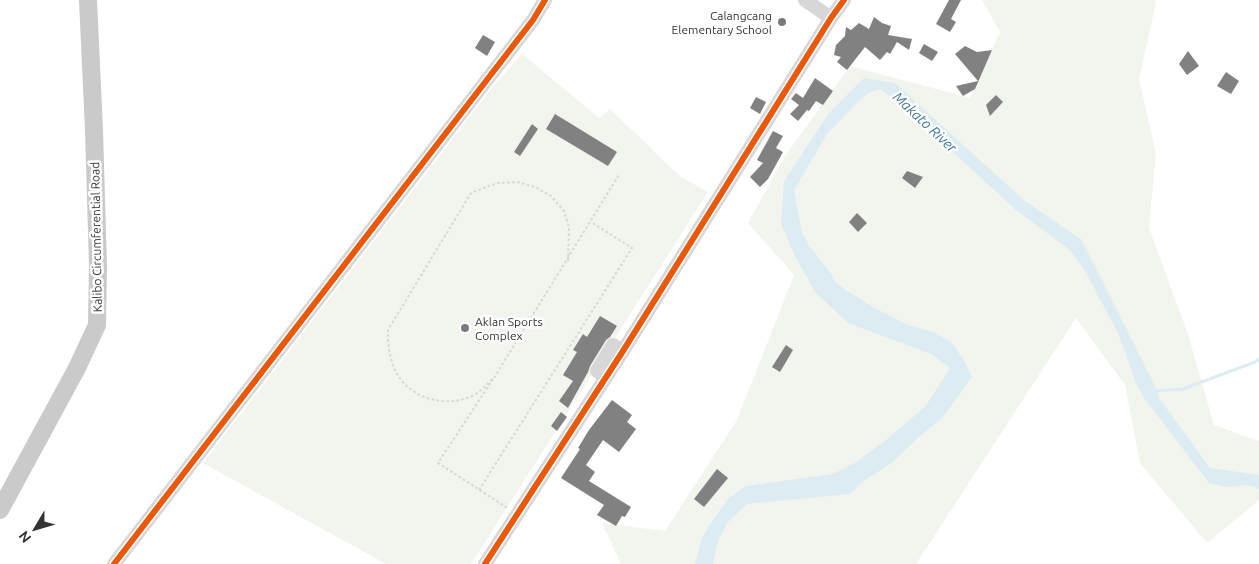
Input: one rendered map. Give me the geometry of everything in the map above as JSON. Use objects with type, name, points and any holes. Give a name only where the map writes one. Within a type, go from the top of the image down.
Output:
[{"type":"main road","name":"Kalibo Circumferential Road","points":[[0,510],[97,325],[98,266],[88,0]]},
{"type":"street","points":[[114,564],[533,20],[545,0]]},
{"type":"street","points":[[805,0],[831,18]]},
{"type":"street","points":[[485,564],[623,351],[844,0]]},
{"type":"path","points":[[513,512],[438,463],[568,261],[620,172]]},
{"type":"path","points":[[494,378],[472,396],[450,401],[428,399],[412,390],[400,378],[392,363],[388,345],[390,324],[471,193],[498,183],[518,182],[535,187],[550,196],[564,211],[567,220],[569,228],[568,261]]},
{"type":"path","points":[[479,490],[632,248],[591,222]]},
{"type":"shaded area","points":[[982,0],[1154,0],[1156,2],[1139,79],[1156,154],[1149,228],[1188,334],[1214,425],[1259,441],[1259,500],[1207,543],[1140,463],[1125,385],[1076,318],[916,564],[621,564],[602,523],[665,531],[737,420],[794,275],[748,223],[785,156],[850,66],[970,98],[1000,32]]},
{"type":"shaded area","name":"Aklan Sports Complex","points":[[522,54],[599,118],[610,109],[681,177],[708,192],[471,564],[386,564],[203,463],[491,89]]},
{"type":"water","name":"Makato River","points":[[864,78],[895,83],[1025,201],[1081,239],[1154,384],[1159,398],[1210,468],[1259,475],[1259,489],[1249,485],[1226,487],[1209,483],[1144,398],[1136,383],[1118,333],[1086,273],[1070,250],[1016,210],[881,89],[870,92],[861,99],[827,134],[794,190],[802,233],[809,246],[837,284],[871,306],[908,325],[934,332],[952,343],[965,362],[972,377],[942,418],[893,462],[862,482],[850,494],[747,504],[728,522],[718,541],[713,564],[695,564],[701,541],[710,524],[729,498],[746,486],[833,474],[855,463],[925,407],[950,368],[931,354],[848,323],[815,292],[795,256],[781,224],[784,181],[829,113]]},
{"type":"building","points":[[949,0],[961,0],[951,19],[956,22],[950,32],[936,24]]},
{"type":"building","points":[[874,17],[882,23],[891,26],[888,35],[912,39],[909,50],[897,42],[890,54],[887,52],[880,60],[865,47],[847,70],[837,62],[841,57],[834,55],[836,45],[845,36],[846,27],[851,30],[859,23],[869,29]]},
{"type":"building","points":[[483,35],[495,42],[487,56],[475,48]]},
{"type":"building","points":[[924,44],[938,52],[932,61],[919,53]]},
{"type":"building","points":[[965,46],[977,52],[992,50],[975,89],[963,96],[956,86],[978,81],[955,54]]},
{"type":"building","points":[[1188,51],[1199,66],[1187,75],[1179,64]]},
{"type":"building","points":[[1226,72],[1239,81],[1231,94],[1217,86]]},
{"type":"building","points":[[815,78],[833,91],[823,105],[816,101],[798,121],[790,114],[799,105],[791,99],[796,93],[803,98]]},
{"type":"building","points":[[996,95],[1003,102],[990,116],[986,105]]},
{"type":"building","points":[[756,97],[766,102],[760,114],[750,108]]},
{"type":"building","points":[[555,114],[617,152],[608,166],[546,129]]},
{"type":"building","points":[[532,124],[538,129],[520,156],[514,152]]},
{"type":"building","points":[[773,131],[783,136],[776,148],[783,152],[768,179],[760,187],[750,177],[763,163],[757,160]]},
{"type":"building","points":[[907,171],[923,177],[915,188],[902,178]]},
{"type":"building","points":[[857,213],[867,223],[858,232],[849,222]]},
{"type":"building","points":[[600,316],[617,326],[590,366],[568,408],[559,401],[573,381],[563,375],[577,352],[573,350],[583,334],[587,337]]},
{"type":"building","points":[[786,345],[793,350],[780,372],[772,367]]},
{"type":"building","points":[[612,400],[632,415],[627,422],[636,429],[619,452],[603,440],[586,465],[595,472],[589,481],[631,507],[616,526],[597,515],[604,505],[561,478],[580,449],[578,448],[589,430]]},
{"type":"building","points":[[561,412],[567,417],[557,431],[551,426]]},
{"type":"building","points":[[717,469],[728,478],[704,507],[694,499]]},
{"type":"waterway","points":[[1153,391],[1183,389],[1259,359]]},
{"type":"cycle path","points":[[114,564],[533,20],[545,0]]},
{"type":"cycle path","points":[[485,564],[623,351],[844,0]]},
{"type":"place","name":"Calangcang Elementary School","points":[[782,22]]},
{"type":"place","name":"Aklan Sports Complex","points":[[465,328]]}]
